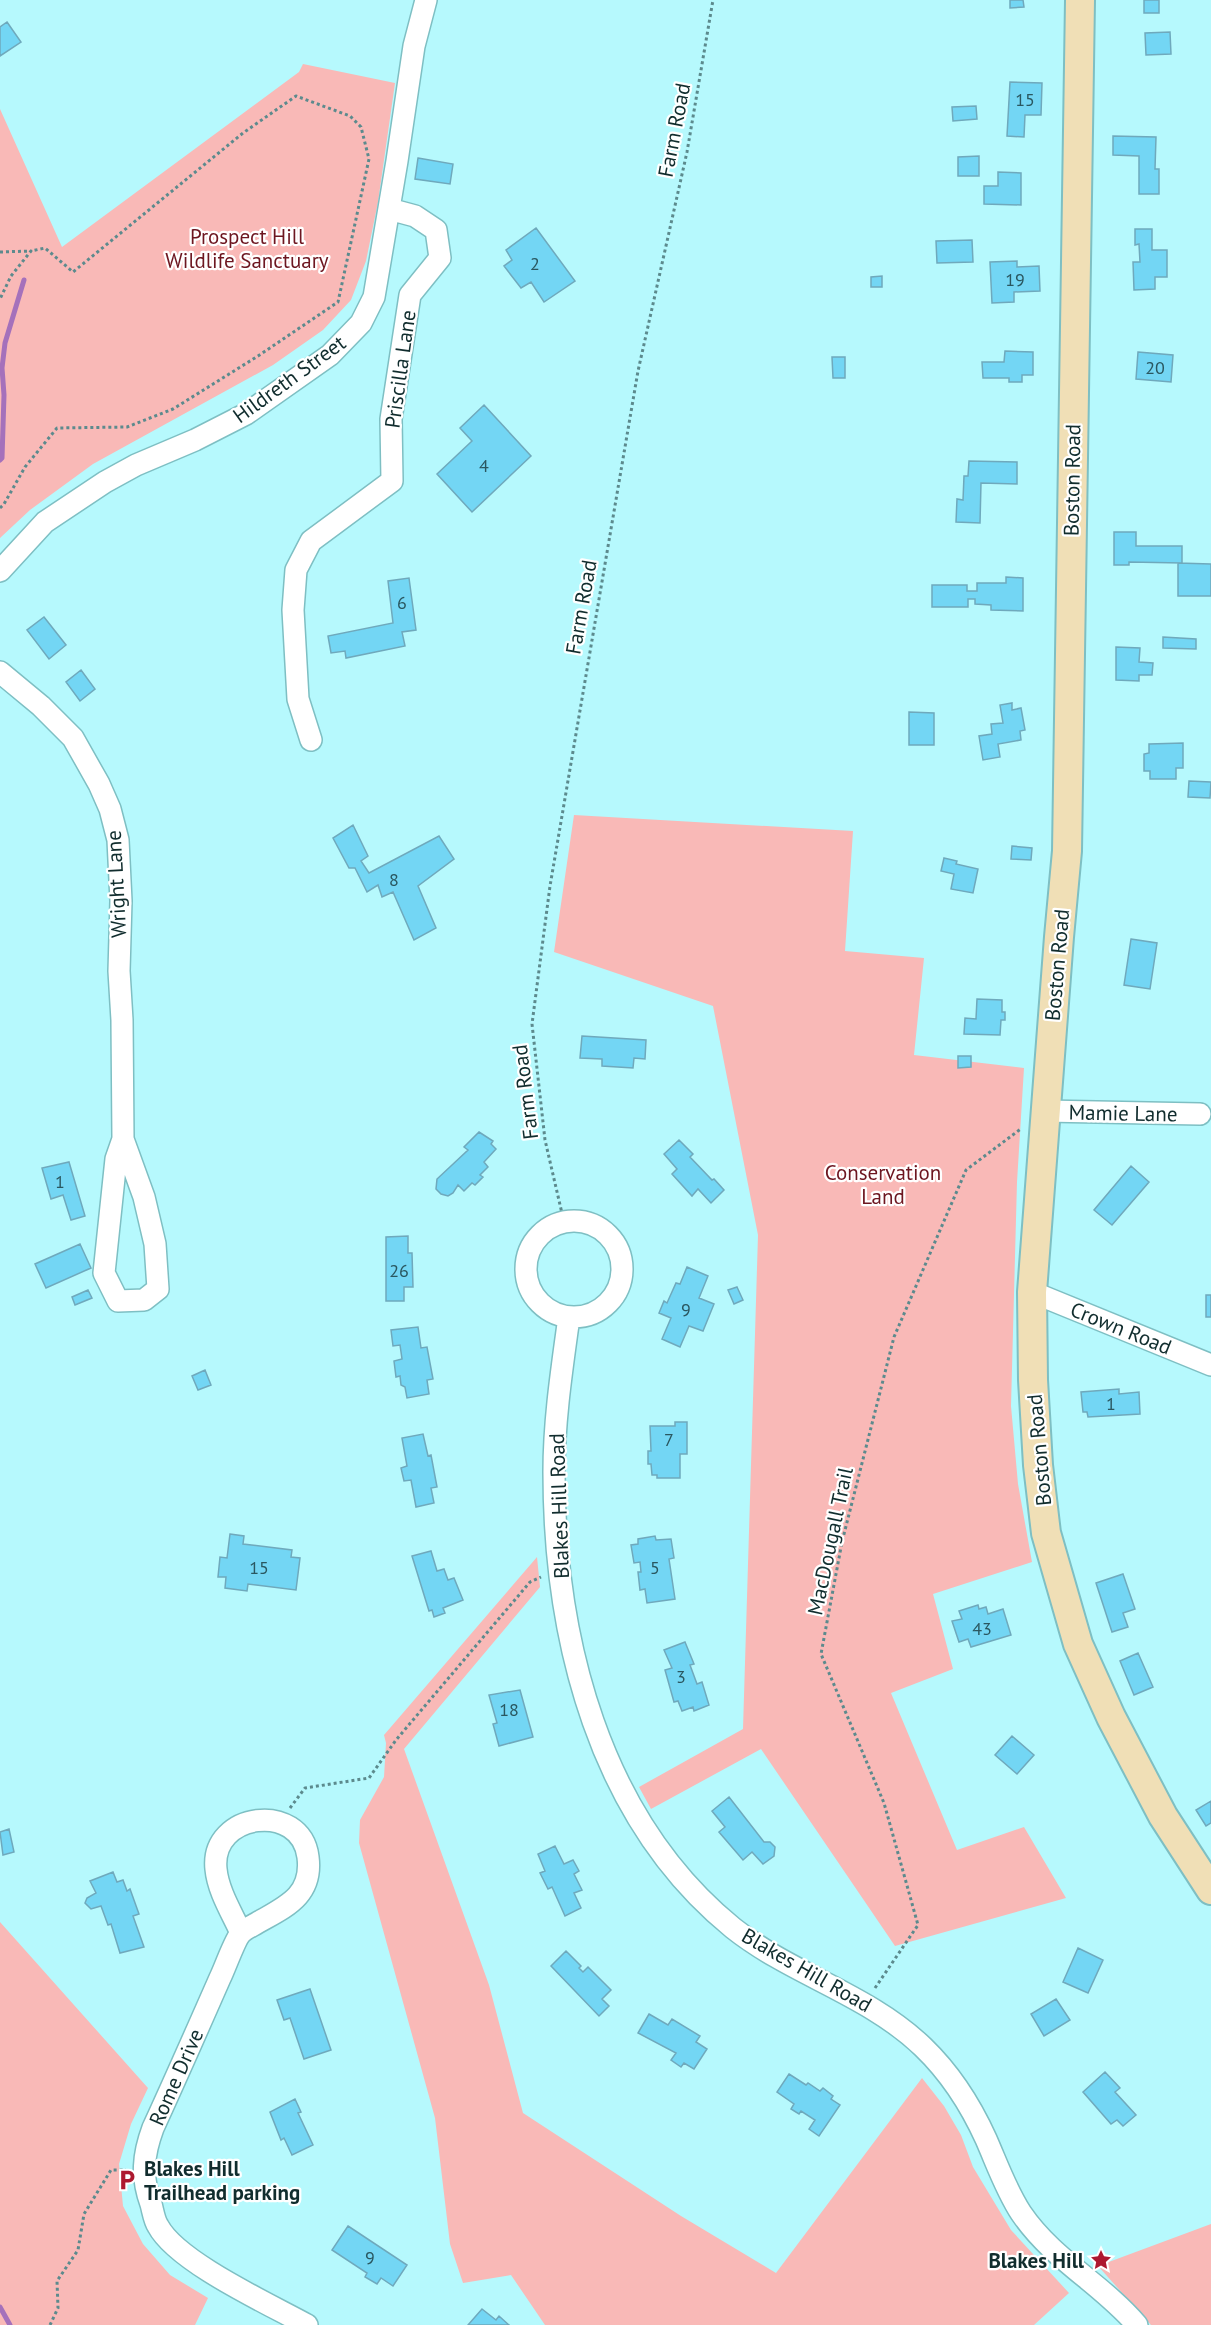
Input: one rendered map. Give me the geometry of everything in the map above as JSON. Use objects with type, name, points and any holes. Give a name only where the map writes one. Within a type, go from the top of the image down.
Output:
[{"type":"main road","name":"Boston Road","points":[[1080,0],[1067,851],[1032,1292],[1033,1380],[1038,1465],[1046,1533],[1078,1644],[1112,1717],[1163,1816],[1211,1890]]},
{"type":"street","name":"Hildreth Street","points":[[0,571],[45,522],[105,482],[136,465],[195,440],[246,414],[330,355],[361,323],[374,297],[414,46],[426,0]]},
{"type":"street","name":"Priscilla Lane","points":[[310,740],[298,699],[293,610],[296,570],[311,541],[392,481],[391,419],[411,295],[440,258],[436,230],[415,216],[389,209]]},
{"type":"street","name":"Wright Lane","points":[[0,672],[41,706],[73,738],[99,784],[110,809],[118,840],[121,901],[119,971],[122,1020],[123,1139],[116,1160],[104,1273],[118,1301],[144,1300],[158,1289],[153,1235],[144,1197],[123,1139]]},
{"type":"street","name":"Mamie Lane","points":[[1045,1111],[1200,1114]]},
{"type":"street","points":[[581,1221],[603,1231],[618,1251],[622,1267],[620,1283],[607,1304],[585,1316],[569,1317],[554,1313],[536,1299],[529,1286],[526,1271],[527,1256],[534,1242],[550,1227],[564,1222],[581,1221]]},
{"type":"street","name":"Crown Road","points":[[1032,1292],[1211,1365]]},
{"type":"street","name":"Blakes Hill Road","points":[[569,1317],[554,1450],[556,1539],[578,1668],[592,1717],[615,1776],[629,1804],[651,1840],[686,1884],[735,1929],[793,1967],[865,2003],[923,2047],[958,2090],[985,2137],[1006,2187],[1036,2233],[1069,2265],[1117,2303],[1137,2325]]},
{"type":"street","points":[[265,1819],[280,1822],[301,1839],[307,1853],[309,1867],[307,1881],[291,1904],[241,1933],[218,1881],[215,1866],[218,1851],[225,1838],[236,1827],[265,1819]]},
{"type":"street","name":"Rome Drive","points":[[241,1933],[153,2128],[147,2145],[143,2169],[144,2185],[158,2226],[171,2243],[205,2269],[307,2325]]},
{"type":"path","name":"Farm Road","points":[[564,1222],[545,1140],[532,1024],[552,875],[638,371],[687,152],[713,0]]},
{"type":"path","points":[[0,252],[45,248],[73,272],[243,132],[296,96],[350,116],[361,127],[369,159],[338,302],[173,409],[127,427],[57,428],[25,467],[0,508]]},
{"type":"path","points":[[0,299],[11,276],[31,251]]},
{"type":"path","name":"MacDougall Trail","points":[[865,2003],[918,1925],[884,1803],[822,1654],[842,1542],[894,1336],[966,1170],[1045,1111]]},
{"type":"path","points":[[280,1822],[305,1788],[369,1778],[396,1740],[530,1582],[560,1570]]},
{"type":"path","points":[[50,2325],[58,2308],[57,2281],[78,2250],[84,2214],[111,2170],[143,2169]]},
{"type":"green space","name":"Prospect Hill Wildlife Sanctuary","points":[[303,64],[395,83],[378,202],[366,261],[351,300],[323,330],[273,365],[93,464],[30,510],[0,538],[0,109],[62,247],[299,72]]},
{"type":"green space","name":"Conservation Land","points":[[574,815],[853,831],[845,951],[924,958],[914,1055],[1024,1068],[1017,1182],[1011,1406],[1018,1484],[1032,1562],[933,1594],[953,1669],[891,1693],[957,1850],[1024,1827],[1066,1898],[895,1946],[761,1749],[651,1809],[639,1787],[743,1729],[758,1235],[713,1006],[554,952]]},
{"type":"green space","points":[[537,1557],[540,1587],[404,1749],[489,1985],[523,2113],[681,2216],[776,2273],[922,2078],[944,2106],[961,2135],[973,2167],[1011,2230],[1069,2293],[1034,2325],[545,2325],[511,2275],[463,2283],[450,2244],[435,2118],[359,1843],[360,1820],[384,1777],[386,1743],[384,1735]]},
{"type":"green space","points":[[0,1922],[148,2088],[131,2124],[119,2164],[123,2206],[143,2244],[170,2275],[208,2298],[195,2325],[0,2325]]},
{"type":"green space","points":[[1211,2224],[1211,2325],[1151,2325],[1098,2266]]},
{"type":"building","points":[[1010,0],[1023,0],[1024,7],[1010,8]]},
{"type":"building","points":[[1144,0],[1159,0],[1159,13],[1144,13]]},
{"type":"building","points":[[7,22],[21,42],[0,56],[0,27]]},
{"type":"building","points":[[1170,32],[1171,54],[1146,55],[1145,33]]},
{"type":"building","points":[[1010,82],[1042,83],[1041,115],[1025,115],[1024,137],[1007,136]]},
{"type":"building","points":[[976,106],[977,119],[953,121],[952,107]]},
{"type":"building","points":[[1113,136],[1156,137],[1155,169],[1159,169],[1159,194],[1139,194],[1139,156],[1113,155]]},
{"type":"building","points":[[979,156],[979,176],[958,176],[958,157]]},
{"type":"building","points":[[418,158],[453,164],[450,184],[415,179]]},
{"type":"building","points":[[998,172],[1021,173],[1021,205],[984,204],[984,186],[998,186]]},
{"type":"building","points":[[536,228],[575,281],[544,302],[531,282],[521,288],[504,266],[512,260],[506,250]]},
{"type":"building","points":[[1135,229],[1152,229],[1152,250],[1167,250],[1167,277],[1155,277],[1155,289],[1134,290],[1133,262],[1140,262],[1139,244],[1135,245]]},
{"type":"building","points":[[972,240],[973,262],[937,263],[936,241]]},
{"type":"building","points":[[1017,261],[1017,267],[1039,266],[1040,291],[1014,292],[1014,302],[992,303],[990,262]]},
{"type":"building","points":[[882,276],[882,287],[871,287],[871,277]]},
{"type":"building","points":[[1005,351],[1033,352],[1033,375],[1022,375],[1022,382],[1009,382],[1009,378],[983,378],[982,362],[1004,362]]},
{"type":"building","points":[[1138,352],[1173,355],[1171,382],[1136,379]]},
{"type":"building","points":[[832,357],[845,357],[845,378],[833,378]]},
{"type":"building","points":[[484,405],[531,456],[472,512],[437,474],[472,441],[460,428]]},
{"type":"building","points":[[969,461],[1017,462],[1017,484],[981,483],[980,523],[956,522],[957,499],[963,500],[964,476],[968,476]]},
{"type":"building","points":[[1114,532],[1136,532],[1136,546],[1182,546],[1182,563],[1129,562],[1129,565],[1114,565]]},
{"type":"building","points":[[1178,563],[1211,564],[1211,596],[1178,596]]},
{"type":"building","points":[[1006,577],[1023,578],[1023,611],[991,610],[991,605],[975,604],[975,599],[968,599],[968,607],[932,607],[932,585],[967,585],[967,591],[977,591],[977,583],[1006,583]]},
{"type":"building","points":[[409,578],[416,630],[402,632],[405,646],[346,658],[345,651],[331,653],[328,636],[393,623],[388,581]]},
{"type":"building","points":[[44,617],[66,645],[49,659],[27,630]]},
{"type":"building","points":[[1163,637],[1196,639],[1196,649],[1163,648]]},
{"type":"building","points":[[1116,647],[1140,648],[1139,662],[1153,663],[1152,675],[1139,675],[1139,681],[1116,680]]},
{"type":"building","points":[[81,670],[95,689],[80,701],[66,682]]},
{"type":"building","points":[[1012,703],[1012,710],[1021,708],[1025,730],[1020,731],[1021,740],[998,744],[1000,757],[983,760],[979,736],[992,734],[991,724],[1003,723],[1000,705]]},
{"type":"building","points":[[909,712],[934,713],[934,745],[909,745]]},
{"type":"building","points":[[1183,743],[1183,768],[1176,768],[1176,779],[1150,779],[1150,771],[1144,771],[1144,754],[1149,753],[1149,744]]},
{"type":"building","points":[[1189,781],[1211,782],[1210,798],[1188,797]]},
{"type":"building","points":[[353,825],[368,856],[361,861],[369,873],[439,836],[454,859],[418,886],[436,928],[414,940],[393,892],[382,897],[378,885],[367,892],[355,868],[349,868],[333,838]]},
{"type":"building","points":[[1012,846],[1032,848],[1031,860],[1011,859]]},
{"type":"building","points":[[944,858],[957,861],[956,864],[978,869],[973,893],[951,889],[954,874],[941,871]]},
{"type":"building","points":[[1131,939],[1157,943],[1150,989],[1124,985]]},
{"type":"building","points":[[977,999],[1002,1000],[1005,1020],[1001,1020],[1000,1035],[964,1034],[965,1018],[976,1019]]},
{"type":"building","points":[[582,1036],[646,1040],[645,1059],[634,1058],[633,1068],[602,1066],[602,1059],[580,1058]]},
{"type":"building","points":[[958,1056],[971,1056],[971,1067],[958,1068]]},
{"type":"building","points":[[479,1132],[493,1141],[491,1144],[496,1149],[484,1162],[488,1167],[480,1175],[483,1177],[464,1191],[458,1185],[448,1196],[441,1194],[436,1189],[437,1179],[468,1150],[464,1147]]},
{"type":"building","points":[[679,1140],[693,1154],[690,1157],[724,1190],[711,1203],[698,1189],[692,1196],[672,1174],[677,1169],[664,1154]]},
{"type":"building","points":[[69,1162],[85,1216],[71,1220],[63,1195],[51,1199],[42,1168]]},
{"type":"building","points":[[1131,1166],[1149,1182],[1112,1225],[1094,1210]]},
{"type":"building","points":[[408,1236],[408,1253],[412,1253],[413,1287],[404,1287],[404,1301],[386,1301],[386,1237]]},
{"type":"building","points":[[80,1244],[91,1268],[46,1288],[35,1264]]},
{"type":"building","points":[[687,1267],[708,1276],[699,1298],[714,1304],[703,1331],[689,1326],[680,1347],[662,1339],[671,1318],[659,1313],[664,1301],[667,1303],[676,1283],[680,1284]]},
{"type":"building","points":[[737,1287],[743,1300],[734,1304],[728,1290]]},
{"type":"building","points":[[88,1290],[92,1298],[75,1305],[72,1297]]},
{"type":"building","points":[[1206,1295],[1211,1295],[1211,1317],[1206,1317]]},
{"type":"building","points":[[418,1327],[421,1348],[427,1347],[433,1379],[427,1380],[429,1394],[407,1398],[400,1376],[396,1377],[394,1361],[402,1359],[400,1345],[393,1346],[391,1330]]},
{"type":"building","points":[[205,1370],[211,1385],[198,1390],[192,1376]]},
{"type":"building","points":[[1119,1389],[1119,1394],[1139,1392],[1140,1414],[1088,1417],[1087,1412],[1083,1412],[1081,1392]]},
{"type":"building","points":[[675,1422],[687,1422],[687,1454],[680,1454],[680,1478],[657,1478],[657,1475],[652,1475],[651,1464],[648,1464],[648,1451],[651,1451],[650,1426],[675,1426]]},
{"type":"building","points":[[423,1434],[428,1456],[431,1455],[437,1487],[431,1488],[434,1503],[416,1507],[411,1480],[404,1481],[401,1468],[407,1466],[402,1438]]},
{"type":"building","points":[[230,1534],[244,1536],[243,1544],[292,1550],[291,1557],[300,1558],[296,1590],[248,1584],[247,1591],[225,1588],[226,1577],[218,1577],[220,1557],[227,1558]]},
{"type":"building","points":[[655,1536],[656,1540],[671,1539],[674,1558],[669,1559],[675,1599],[647,1603],[645,1589],[640,1590],[638,1572],[641,1572],[640,1562],[634,1563],[631,1545],[638,1544],[638,1539]]},
{"type":"building","points":[[431,1551],[437,1571],[444,1569],[448,1580],[454,1578],[463,1600],[443,1608],[445,1613],[434,1617],[432,1610],[429,1611],[412,1556]]},
{"type":"building","points":[[1123,1574],[1135,1609],[1123,1613],[1128,1627],[1112,1632],[1096,1583]]},
{"type":"building","points":[[978,1605],[979,1609],[986,1607],[988,1614],[1003,1609],[1011,1635],[971,1647],[968,1639],[959,1642],[952,1621],[962,1619],[959,1611]]},
{"type":"building","points":[[685,1642],[694,1664],[690,1665],[697,1684],[702,1682],[709,1705],[694,1711],[693,1707],[682,1711],[678,1701],[674,1702],[665,1670],[672,1668],[664,1650]]},
{"type":"building","points":[[1138,1653],[1153,1687],[1134,1695],[1120,1661]]},
{"type":"building","points":[[520,1690],[533,1737],[499,1746],[493,1724],[497,1723],[489,1695]]},
{"type":"building","points":[[1012,1736],[1034,1755],[1017,1774],[995,1755]]},
{"type":"building","points":[[729,1797],[764,1842],[770,1842],[775,1847],[774,1856],[763,1864],[752,1852],[743,1860],[719,1832],[725,1827],[712,1811]]},
{"type":"building","points":[[1211,1801],[1211,1823],[1206,1826],[1196,1810]]},
{"type":"building","points":[[9,1829],[14,1852],[3,1855],[0,1832]]},
{"type":"building","points":[[555,1846],[564,1864],[573,1860],[579,1871],[574,1874],[582,1890],[574,1893],[581,1908],[565,1916],[552,1887],[548,1889],[540,1873],[545,1871],[538,1854]]},
{"type":"building","points":[[113,1872],[117,1882],[123,1880],[127,1891],[130,1889],[139,1914],[133,1916],[144,1947],[120,1953],[111,1924],[108,1925],[101,1906],[91,1909],[85,1903],[87,1898],[96,1893],[90,1881]]},
{"type":"building","points":[[1078,1948],[1103,1960],[1088,1993],[1063,1982]]},
{"type":"building","points":[[566,1951],[581,1966],[579,1968],[583,1972],[588,1967],[611,1990],[602,1999],[609,2006],[599,2016],[551,1966]]},
{"type":"building","points":[[310,1989],[331,2050],[304,2059],[290,2018],[284,2020],[277,2000]]},
{"type":"building","points":[[1056,1999],[1070,2020],[1044,2036],[1031,2014]]},
{"type":"building","points":[[649,2014],[668,2025],[672,2019],[700,2036],[696,2042],[707,2049],[694,2069],[684,2063],[681,2067],[671,2060],[676,2053],[638,2033]]},
{"type":"building","points":[[1105,2072],[1120,2088],[1115,2092],[1136,2115],[1123,2126],[1117,2120],[1111,2124],[1083,2092]]},
{"type":"building","points":[[789,2074],[820,2091],[823,2088],[833,2096],[831,2099],[840,2105],[819,2136],[809,2129],[815,2120],[801,2111],[799,2114],[791,2109],[794,2104],[777,2092]]},
{"type":"building","points":[[295,2099],[301,2112],[298,2113],[313,2145],[292,2155],[284,2138],[281,2140],[270,2112]]},
{"type":"building","points":[[348,2226],[407,2265],[393,2286],[381,2278],[377,2284],[365,2277],[367,2273],[332,2250]]},
{"type":"building","points":[[482,2309],[496,2320],[499,2316],[509,2325],[468,2325]]},
{"type":"waterway","points":[[0,460],[2,458],[4,395],[2,368],[5,343],[24,280]]},
{"type":"waterway","points":[[0,2307],[10,2325]]},
{"type":"place","name":"Blakes Hill Trailhead parking","points":[[127,2180]]},
{"type":"place","name":"Blakes Hill","points":[[1101,2260]]}]
